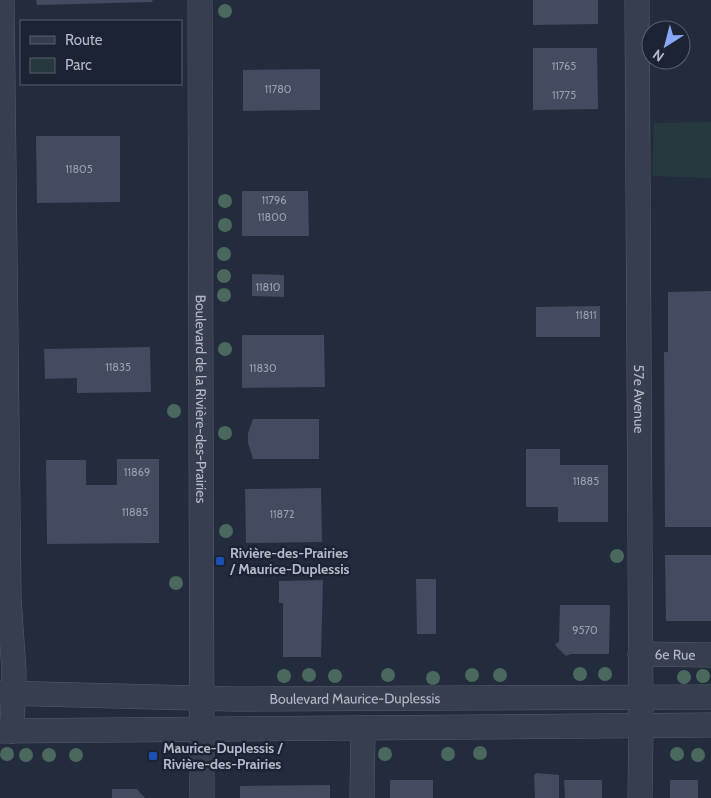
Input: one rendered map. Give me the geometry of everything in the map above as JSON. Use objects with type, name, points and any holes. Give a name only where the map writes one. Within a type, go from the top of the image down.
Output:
[{"type":"street","points":[[2,0],[7,509],[9,599],[14,666],[6,693],[6,731],[711,725]]},
{"type":"street","name":"Boulevard de la Rivière-des-Prairies","points":[[200,0],[202,798]]},
{"type":"street","name":"57e Avenue","points":[[637,0],[640,697],[642,725],[640,798]]},
{"type":"street","name":"6e Rue","points":[[640,654],[711,655]]},
{"type":"street","name":"Boulevard Maurice-Duplessis","points":[[6,693],[201,698],[711,697]]},
{"type":"street","points":[[362,798],[363,728]]},
{"type":"green space","points":[[711,122],[711,178],[652,176],[654,123]]},
{"type":"building","points":[[36,0],[152,0],[153,2],[37,5]]},
{"type":"building","points":[[533,0],[598,0],[598,24],[533,25]]},
{"type":"building","points":[[533,48],[597,48],[598,109],[533,110]]},
{"type":"building","points":[[320,69],[320,110],[243,111],[243,70]]},
{"type":"building","points":[[36,136],[120,136],[120,202],[37,203]]},
{"type":"building","points":[[242,191],[308,191],[309,236],[242,236]]},
{"type":"building","points":[[252,274],[284,275],[284,297],[252,296]]},
{"type":"building","points":[[711,291],[711,527],[665,527],[664,352],[668,352],[668,292]]},
{"type":"building","points":[[600,306],[600,337],[536,337],[536,307]]},
{"type":"building","points":[[242,335],[324,335],[325,387],[242,388]]},
{"type":"building","points":[[150,347],[151,392],[77,393],[77,378],[45,379],[44,349]]},
{"type":"building","points":[[253,419],[319,419],[319,459],[253,459],[248,443],[248,433]]},
{"type":"building","points":[[526,449],[560,449],[560,465],[608,465],[608,522],[558,522],[558,507],[526,507]]},
{"type":"building","points":[[117,459],[159,459],[159,543],[47,544],[46,460],[86,460],[86,485],[117,485]]},
{"type":"building","points":[[321,488],[322,542],[246,543],[245,489]]},
{"type":"building","points":[[665,555],[711,555],[711,621],[666,621]]},
{"type":"building","points":[[416,579],[436,579],[436,634],[417,634]]},
{"type":"building","points":[[323,580],[321,657],[283,657],[283,603],[279,603],[279,581]]},
{"type":"building","points":[[560,605],[610,605],[609,654],[571,654],[566,656],[555,645],[559,641]]},
{"type":"building","points":[[537,773],[559,775],[559,798],[535,798],[534,775]]},
{"type":"building","points":[[390,780],[433,780],[433,798],[390,798]]},
{"type":"building","points":[[564,780],[602,780],[602,798],[565,798]]},
{"type":"building","points":[[670,780],[698,780],[698,798],[670,798]]},
{"type":"building","points":[[330,785],[330,798],[240,798],[240,786]]},
{"type":"building","points":[[112,789],[137,789],[145,798],[112,798]]},
{"type":"place","name":"Rivière-des-Prairies / Maurice-Duplessis","points":[[220,561]]},
{"type":"place","name":"Maurice-Duplessis / Rivière-des-Prairies","points":[[153,756]]}]
